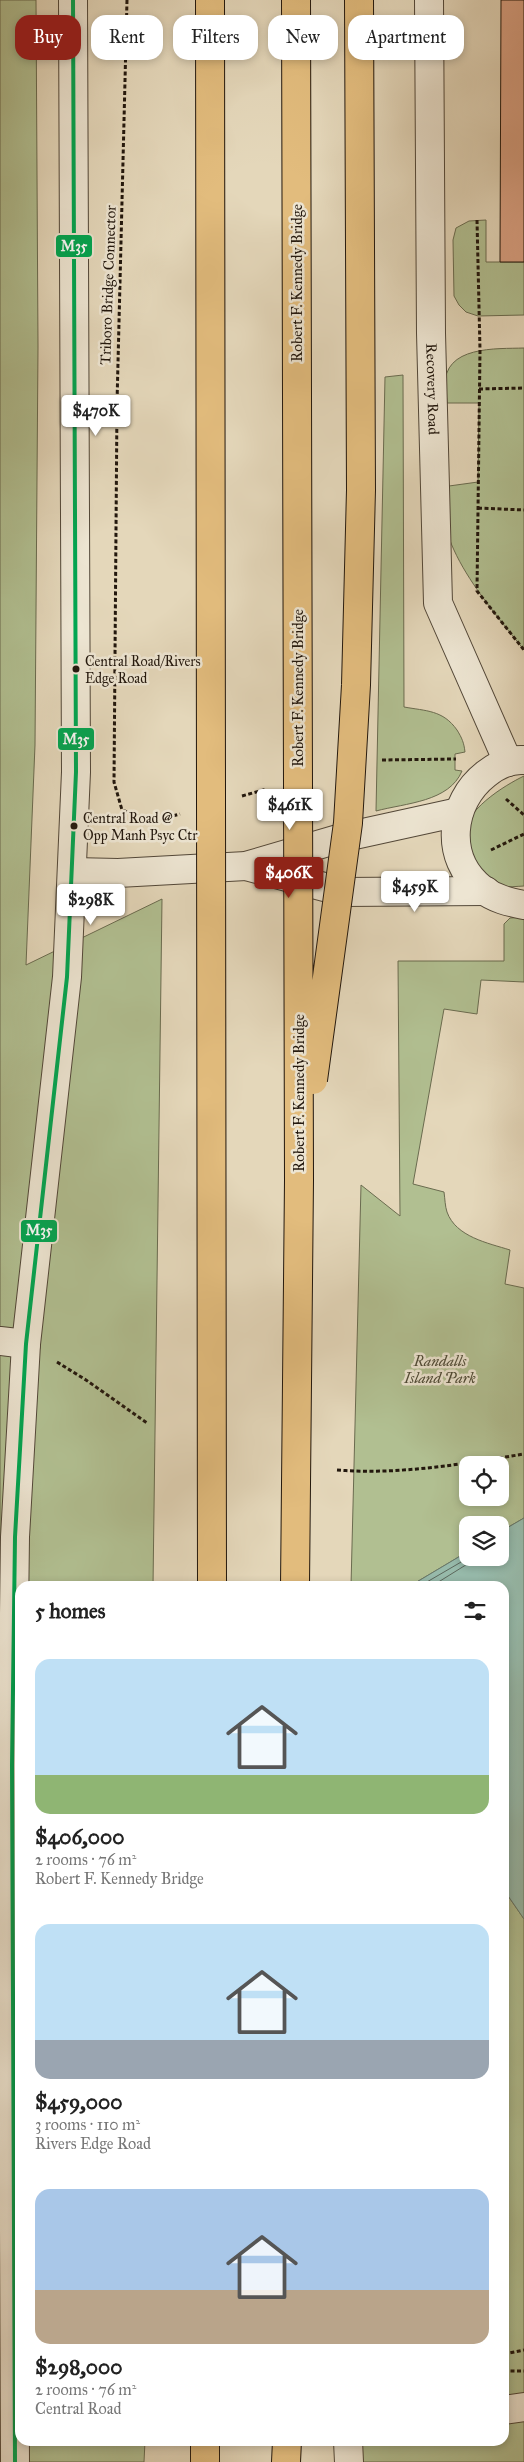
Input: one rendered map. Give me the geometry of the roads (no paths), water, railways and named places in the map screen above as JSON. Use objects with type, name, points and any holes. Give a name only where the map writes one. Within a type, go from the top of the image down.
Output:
[{"type":"highway","points":[[210,0],[212,1581]]},
{"type":"highway","name":"Robert F. Kennedy Bridge","points":[[295,1581],[299,1180],[296,0]]},
{"type":"highway","points":[[299,1180],[348,823],[356,685],[361,490],[359,0]]},
{"type":"highway","points":[[205,2446],[205,2462]]},
{"type":"highway","points":[[286,2446],[286,2462]]},
{"type":"street","points":[[15,2030],[13,1342],[61,1040],[73,872],[76,772],[73,0]]},
{"type":"street","name":"Recovery Road","points":[[429,0],[431,333],[438,603],[516,761]]},
{"type":"street","points":[[516,761],[494,767],[474,782],[461,802],[455,824],[457,848],[465,870],[486,891],[501,900],[524,905]]},
{"type":"street","points":[[73,872],[118,873],[246,866],[345,837],[459,812]]},
{"type":"street","points":[[246,866],[344,892],[486,891]]},
{"type":"street","points":[[509,2409],[524,2407]]},
{"type":"street","points":[[15,2462],[16,2446]]},
{"type":"street","points":[[348,2446],[349,2462]]},
{"type":"water","points":[[524,1518],[524,1919],[509,1897],[509,1581],[418,1581],[459,1557],[459,1566],[509,1566],[509,1527]]},
{"type":"place","name":"Central Road/Rivers Edge Road","points":[[76,669]]},
{"type":"place","name":"Central Road @ Opp Manh Psyc Ctr","points":[[74,826]]},
{"type":"park label","name":"Randalls Island Park","points":[[440,1370]]}]
